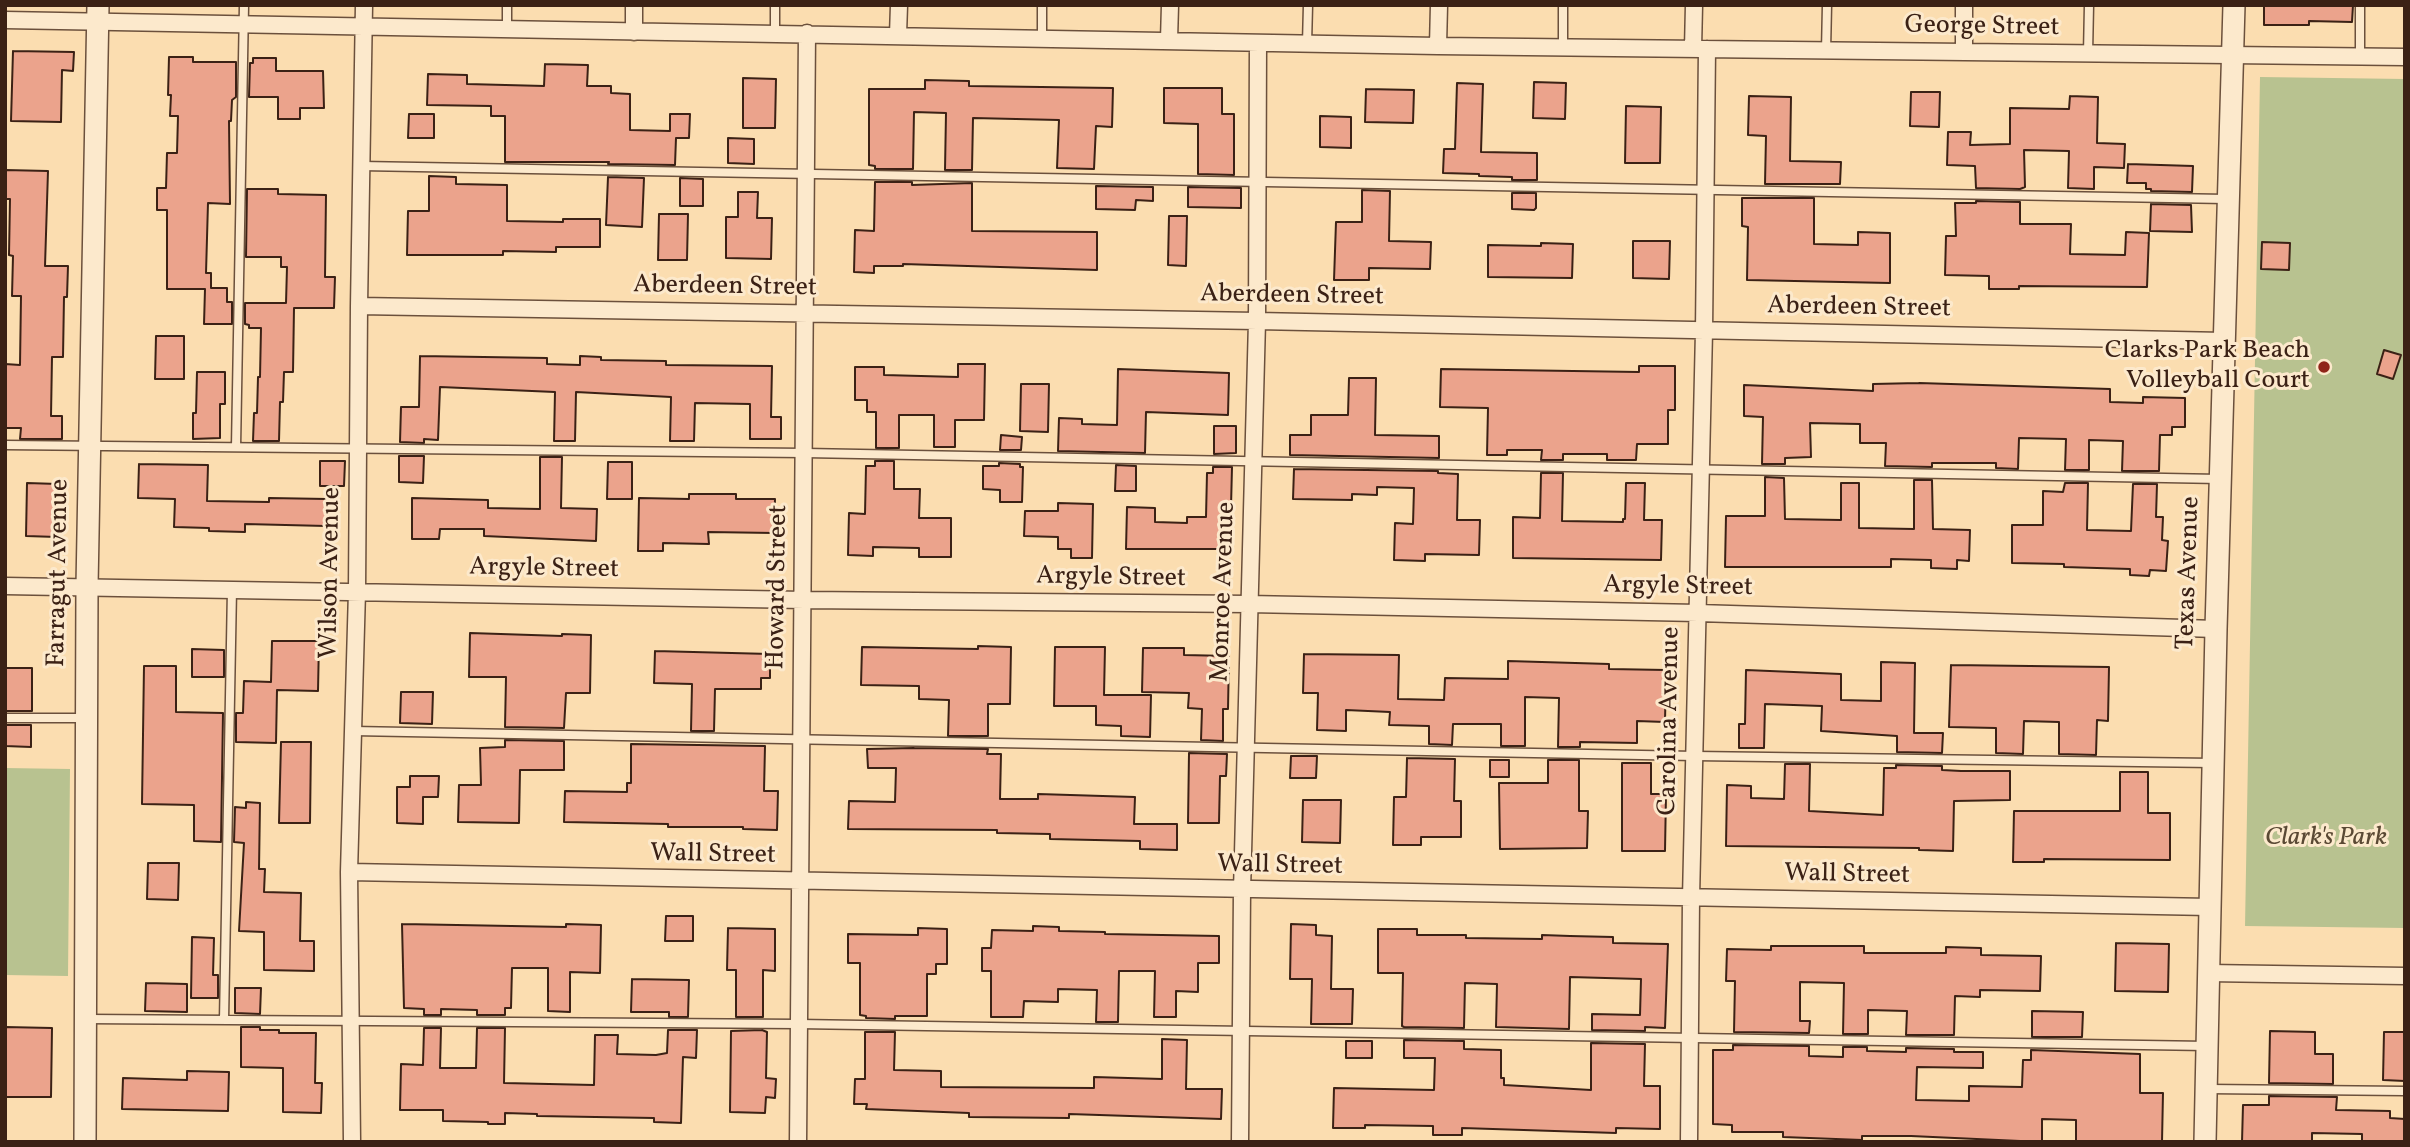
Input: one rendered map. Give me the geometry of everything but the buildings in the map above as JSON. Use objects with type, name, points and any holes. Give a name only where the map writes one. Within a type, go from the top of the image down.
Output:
[{"type":"street","name":"Wilson Avenue","points":[[352,1142],[349,872],[357,591],[364,5]]},
{"type":"street","points":[[634,5],[634,32]]},
{"type":"street","points":[[898,35],[899,5]]},
{"type":"street","points":[[1169,40],[1170,5]]},
{"type":"street","points":[[1438,46],[1439,5]]},
{"type":"street","name":"Carolina Avenue","points":[[1689,1142],[1691,898],[1706,191],[1700,49],[1694,5]]},
{"type":"street","points":[[1964,5],[1964,52]]},
{"type":"street","name":"Texas Avenue","points":[[2205,1142],[2234,5]]},
{"type":"street","name":"George Street","points":[[5,20],[98,14],[243,25],[507,30],[807,33],[1563,48],[2405,57]]},
{"type":"street","name":"Farragut Avenue","points":[[85,1142],[87,586],[98,14]]},
{"type":"street","name":"Howard Street","points":[[798,1142],[807,33]]},
{"type":"street","name":"Monroe Avenue","points":[[1240,1142],[1242,891],[1257,321],[1258,43]]},
{"type":"street","name":"Aberdeen Street","points":[[359,306],[2224,341]]},
{"type":"street","name":"Argyle Street","points":[[5,586],[1698,612],[2216,629]]},
{"type":"street","name":"Wall Street","points":[[349,872],[1242,891],[2210,907]]},
{"type":"street","points":[[2208,973],[2405,976]]},
{"type":"lane","points":[[236,447],[244,5]]},
{"type":"lane","points":[[507,5],[507,30]]},
{"type":"lane","points":[[775,5],[775,33]]},
{"type":"lane","points":[[1042,5],[1042,38]]},
{"type":"lane","points":[[1307,44],[1308,5]]},
{"type":"lane","points":[[1563,5],[1563,48]]},
{"type":"lane","points":[[1826,5],[1826,51]]},
{"type":"lane","points":[[2088,54],[2090,5]]},
{"type":"lane","points":[[2360,5],[2360,57]]},
{"type":"lane","points":[[361,166],[2228,199]]},
{"type":"lane","points":[[5,444],[805,453],[2220,479]]},
{"type":"lane","points":[[224,1020],[232,588]]},
{"type":"lane","points":[[5,718],[87,719]]},
{"type":"lane","points":[[353,731],[2213,763]]},
{"type":"lane","points":[[87,1019],[798,1024],[2207,1046]]},
{"type":"lane","points":[[2206,1089],[2405,1091]]},
{"type":"green space","name":"Clark's Park","points":[[2260,77],[2405,79],[2405,928],[2245,926]]},
{"type":"green space","points":[[5,768],[70,769],[68,976],[5,975]]},
{"type":"place","name":"Clarks Park Beach Volleyball Court","points":[[2324,367]]}]
